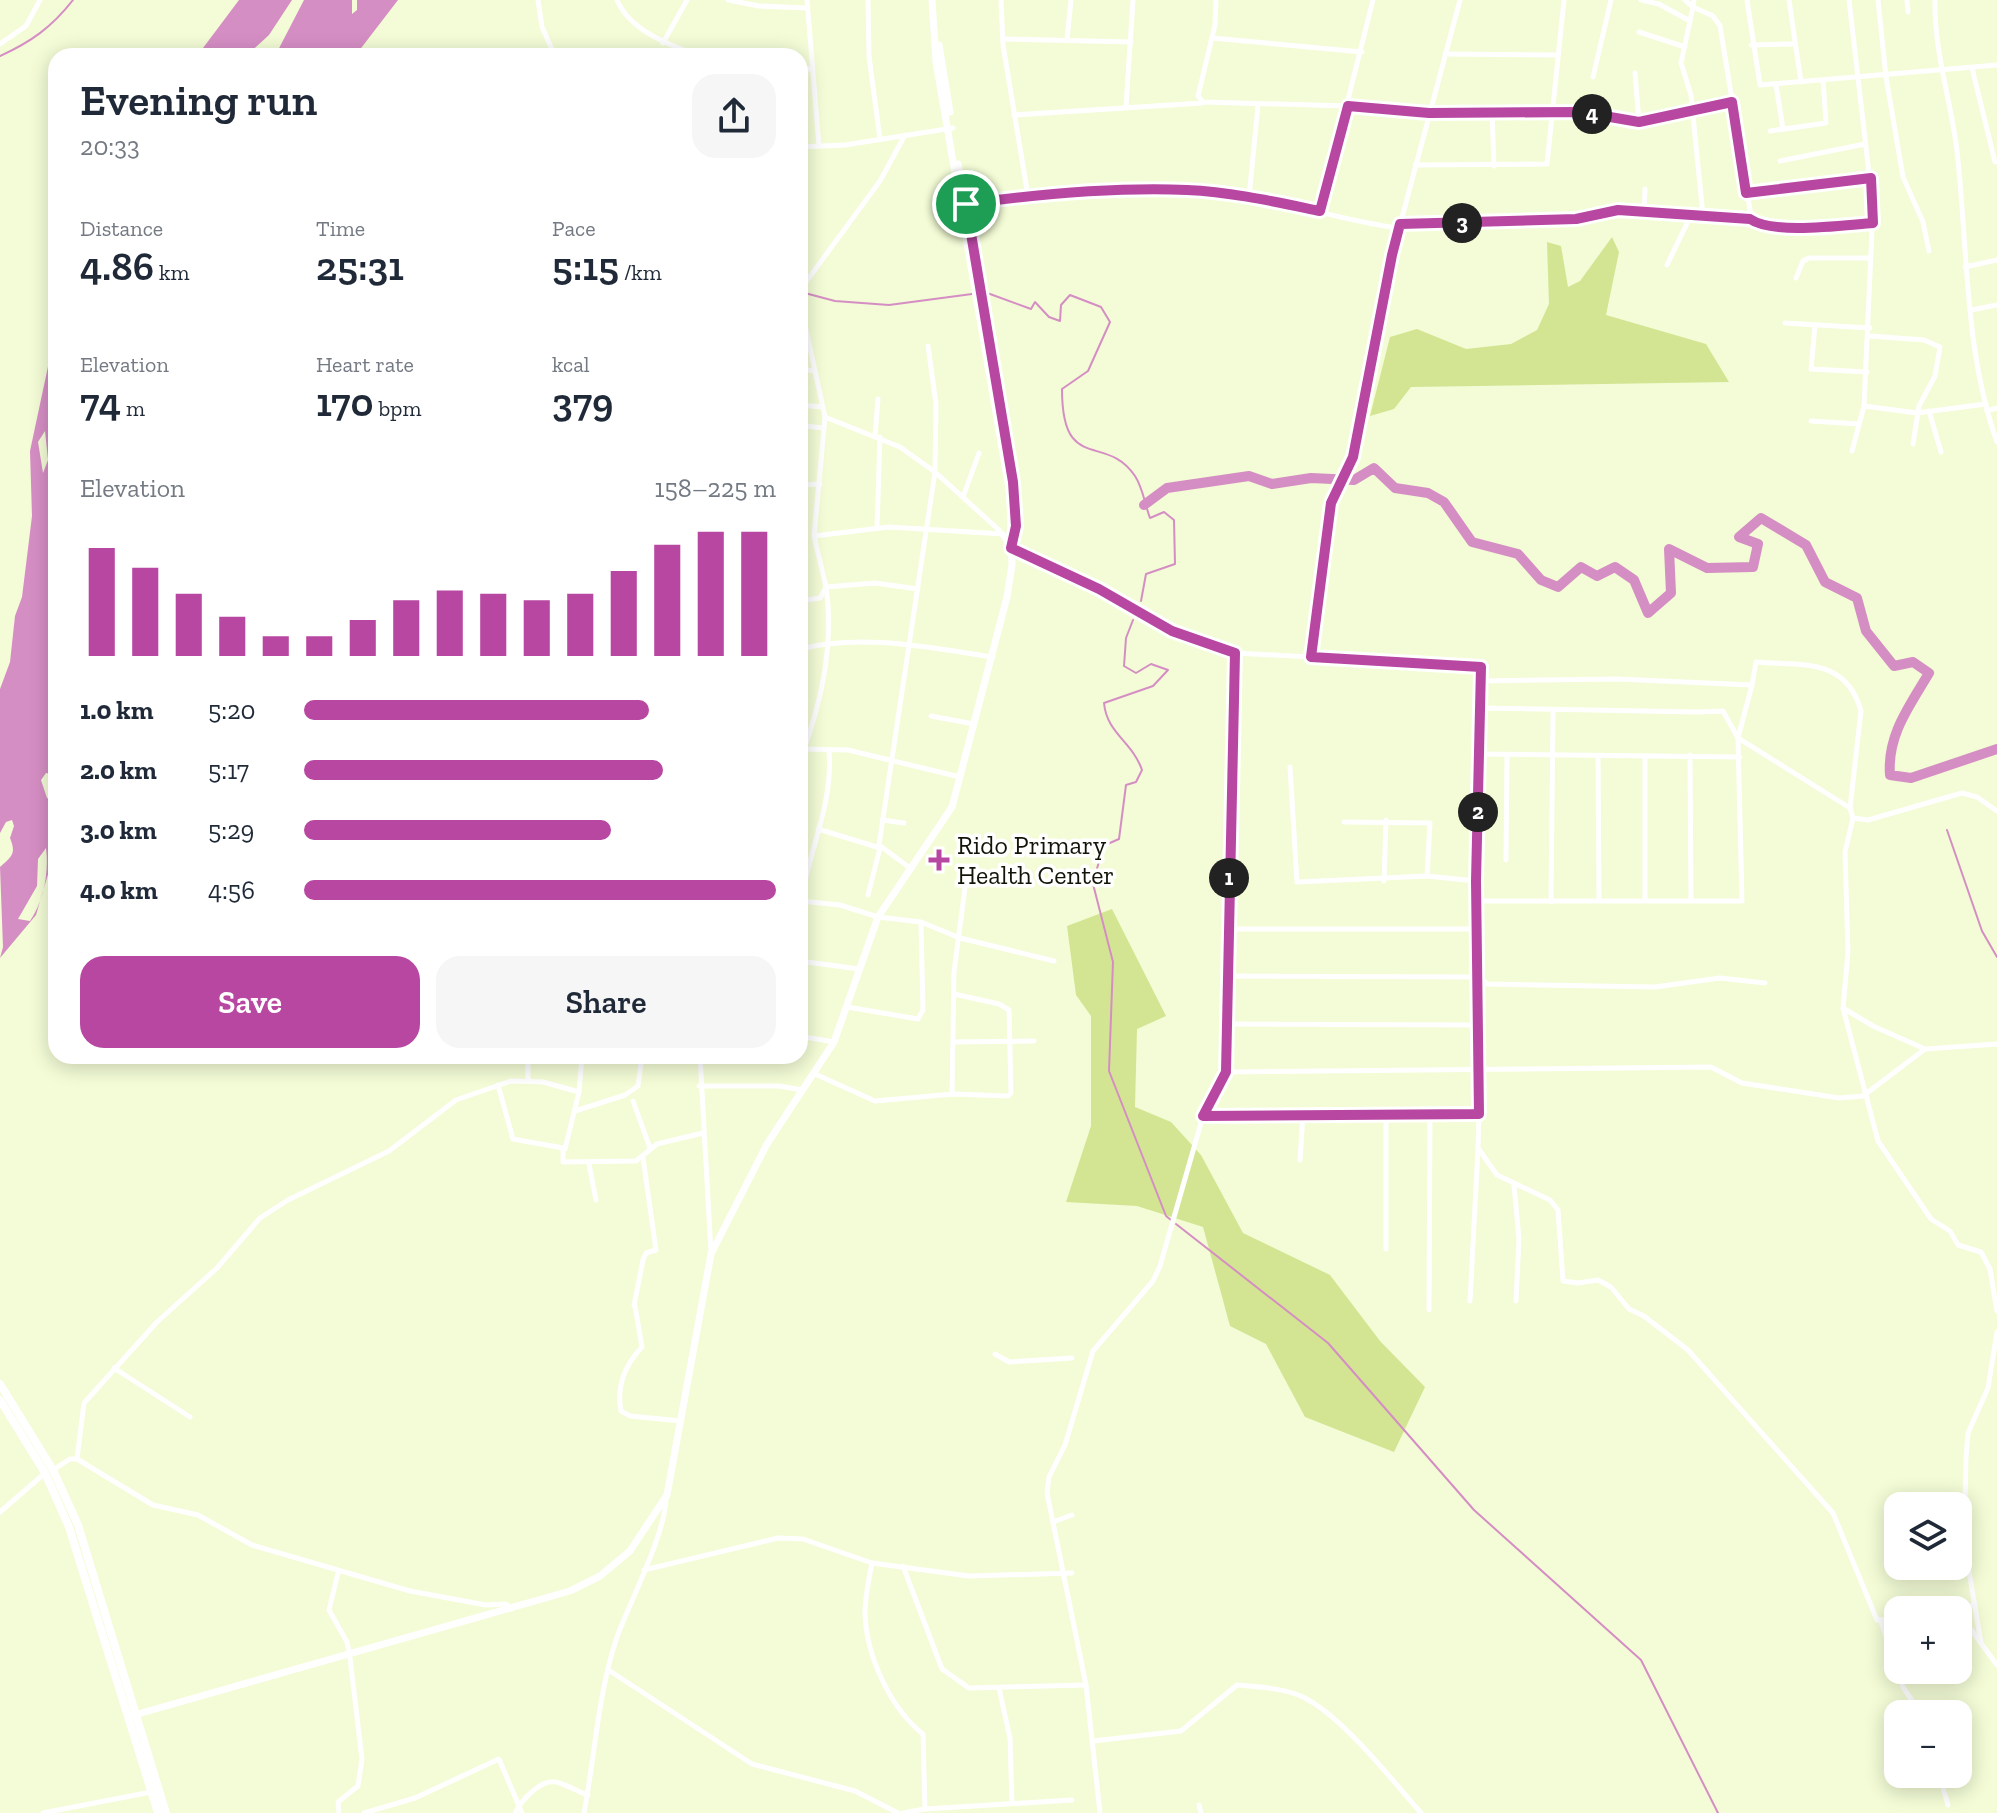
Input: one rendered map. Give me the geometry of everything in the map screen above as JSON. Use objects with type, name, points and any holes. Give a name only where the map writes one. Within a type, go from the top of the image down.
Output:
[{"type":"main road","points":[[133,1716],[570,1591],[615,1565],[643,1537],[667,1495],[711,1254],[767,1144],[834,1042],[878,917],[942,826],[961,777],[994,657],[1009,588],[1011,548],[1016,526],[1013,482],[950,128],[935,0]]},
{"type":"main road","points":[[0,1384],[49,1471],[166,1813]]},
{"type":"main road","points":[[0,1400],[49,1471]]},
{"type":"main road","points":[[133,1716],[158,1813]]},
{"type":"street","points":[[0,44],[26,26],[40,0]]},
{"type":"street","points":[[538,0],[542,27],[551,48]]},
{"type":"street","points":[[617,0],[621,9],[663,43],[677,48]]},
{"type":"street","points":[[663,43],[687,0]]},
{"type":"street","points":[[728,0],[759,6],[807,8]]},
{"type":"street","points":[[807,0],[819,146]]},
{"type":"street","points":[[868,0],[869,56],[880,139]]},
{"type":"street","points":[[1001,0],[1003,39],[1028,196]]},
{"type":"street","points":[[1067,40],[1071,0]]},
{"type":"street","points":[[1126,106],[1133,0]]},
{"type":"street","points":[[1203,102],[1198,96],[1212,38],[1216,0]]},
{"type":"street","points":[[1320,211],[1373,0]]},
{"type":"street","points":[[1311,657],[1331,503],[1353,457],[1399,226],[1460,0]]},
{"type":"street","points":[[1415,165],[1547,164],[1564,0]]},
{"type":"street","points":[[1593,77],[1611,0]]},
{"type":"street","points":[[1641,0],[1659,4],[1690,21]]},
{"type":"street","points":[[1685,0],[1713,16],[1720,26],[1750,219]]},
{"type":"street","points":[[1747,0],[1751,45],[1760,85],[1886,77],[1997,65]]},
{"type":"street","points":[[1789,0],[1801,82]]},
{"type":"street","points":[[1849,0],[1871,178],[1873,223],[1869,258],[1870,336],[1864,406],[1852,451]]},
{"type":"street","points":[[1878,0],[1886,77],[1903,177],[1923,222],[1929,251]]},
{"type":"street","points":[[1907,0],[1908,12]]},
{"type":"street","points":[[1935,0],[1940,71],[1957,150],[1971,310],[1986,407],[1997,442]]},
{"type":"street","points":[[1694,4],[1682,68],[1689,85],[1703,216]]},
{"type":"street","points":[[1639,32],[1685,47]]},
{"type":"street","points":[[1212,38],[1362,52]]},
{"type":"street","points":[[1003,39],[1131,42]]},
{"type":"street","points":[[1751,45],[1795,44]]},
{"type":"street","points":[[1445,54],[1558,55]]},
{"type":"street","points":[[1972,68],[1995,162]]},
{"type":"street","points":[[808,69],[813,69]]},
{"type":"street","points":[[1635,73],[1639,122]]},
{"type":"street","points":[[1770,131],[1826,123],[1823,80]]},
{"type":"street","points":[[1776,85],[1783,129]]},
{"type":"street","points":[[1014,115],[1203,102],[1348,106],[1429,113],[1552,111],[1639,122],[1732,102]]},
{"type":"street","points":[[1249,197],[1258,105]]},
{"type":"street","points":[[1492,112],[1494,166]]},
{"type":"street","points":[[808,147],[950,128]]},
{"type":"street","points":[[808,274],[880,181],[905,135]]},
{"type":"street","points":[[1780,161],[1865,144]]},
{"type":"street","points":[[1746,193],[1871,178]]},
{"type":"street","points":[[1644,214],[1645,189]]},
{"type":"street","points":[[963,204],[1028,196],[1188,190],[1249,197],[1399,226],[1576,219],[1618,210],[1750,219],[1759,223],[1804,227],[1873,223]]},
{"type":"street","points":[[1667,265],[1691,215]]},
{"type":"street","points":[[1796,278],[1803,261],[1809,258],[1869,258]]},
{"type":"street","points":[[1965,267],[1997,260]]},
{"type":"street","points":[[1971,310],[1997,305]]},
{"type":"street","points":[[1785,323],[1870,328]]},
{"type":"street","points":[[1815,325],[1811,369],[1867,372]]},
{"type":"street","points":[[1870,336],[1924,340],[1940,347],[1935,376],[1917,413],[1913,444]]},
{"type":"street","points":[[808,339],[825,417],[814,536],[826,587],[827,642],[820,702],[808,737]]},
{"type":"street","points":[[868,895],[880,848],[935,472],[936,404],[928,346]]},
{"type":"street","points":[[808,370],[815,371]]},
{"type":"street","points":[[877,527],[878,399]]},
{"type":"street","points":[[808,406],[822,407]]},
{"type":"street","points":[[1864,406],[1917,413],[1997,408]]},
{"type":"street","points":[[1929,411],[1941,452]]},
{"type":"street","points":[[825,417],[878,436],[935,472],[1003,534],[1011,548],[1099,589],[1172,631],[1235,653],[1481,667],[1476,881],[1480,929],[1479,1114],[1470,1301]]},
{"type":"street","points":[[1811,421],[1859,424]]},
{"type":"street","points":[[808,426],[824,429]]},
{"type":"street","points":[[963,497],[979,453]]},
{"type":"street","points":[[808,485],[820,484]]},
{"type":"street","points":[[814,536],[877,527],[1003,534]]},
{"type":"street","points":[[826,587],[875,583],[918,589]]},
{"type":"street","points":[[808,600],[820,598],[826,587]]},
{"type":"street","points":[[808,647],[827,642],[910,645],[994,657]]},
{"type":"street","points":[[1100,1813],[1086,1685],[1047,1493],[1049,1477],[1065,1445],[1093,1351],[1153,1281],[1160,1266],[1203,1116],[1226,1072],[1235,653]]},
{"type":"street","points":[[1479,901],[1742,901],[1738,738],[1756,662],[1823,666],[1845,680],[1857,696],[1861,711],[1850,808],[1853,818],[1845,852],[1848,952],[1843,1008],[1863,1096],[1878,1141],[1931,1219],[1950,1231],[1958,1245],[1981,1252],[1990,1269],[1997,1311]]},
{"type":"street","points":[[1481,681],[1617,679],[1752,685]]},
{"type":"street","points":[[1480,708],[1553,712],[1723,711],[1738,738],[1850,808]]},
{"type":"street","points":[[1551,902],[1553,712]]},
{"type":"street","points":[[931,716],[975,725]]},
{"type":"street","points":[[808,749],[848,750],[961,777]]},
{"type":"street","points":[[808,868],[831,782],[829,751]]},
{"type":"street","points":[[1480,754],[1740,757]]},
{"type":"street","points":[[1506,860],[1507,755]]},
{"type":"street","points":[[1690,755],[1691,901]]},
{"type":"street","points":[[1645,756],[1645,900]]},
{"type":"street","points":[[1598,757],[1599,900]]},
{"type":"street","points":[[1290,767],[1297,882],[1384,881],[1427,876],[1476,881]]},
{"type":"street","points":[[1853,818],[1868,820],[1962,793],[1972,794],[1997,811]]},
{"type":"street","points":[[882,820],[904,823]]},
{"type":"street","points":[[1344,822],[1377,823],[1386,820],[1430,823],[1427,876]]},
{"type":"street","points":[[1384,881],[1386,820]]},
{"type":"street","points":[[818,829],[880,848],[910,868]]},
{"type":"street","points":[[953,1094],[954,994],[965,888]]},
{"type":"street","points":[[808,902],[840,905],[878,917],[921,922],[960,938],[1054,961]]},
{"type":"street","points":[[847,1007],[918,1019],[923,1010],[921,922]]},
{"type":"street","points":[[1228,929],[1480,929]]},
{"type":"street","points":[[808,962],[859,969]]},
{"type":"street","points":[[1227,976],[1479,977],[1487,984],[1655,987],[1720,978],[1765,983]]},
{"type":"street","points":[[815,1074],[875,1101],[953,1094],[996,1097],[1011,1093],[1009,1010],[999,1004],[954,994]]},
{"type":"street","points":[[1843,1008],[1873,1026],[1925,1049],[1997,1044]]},
{"type":"street","points":[[1226,1024],[1478,1025]]},
{"type":"street","points":[[808,1038],[834,1042]]},
{"type":"street","points":[[953,1042],[1034,1041]]},
{"type":"street","points":[[1226,1072],[1711,1067],[1742,1083],[1839,1098],[1863,1096],[1925,1049]]},
{"type":"street","points":[[528,1064],[528,1081]]},
{"type":"street","points":[[563,1162],[579,1092],[581,1064]]},
{"type":"street","points":[[575,1111],[625,1095],[638,1086],[641,1064]]},
{"type":"street","points":[[700,1064],[711,1254]]},
{"type":"street","points":[[77,1459],[84,1403],[157,1322],[217,1268],[260,1218],[288,1200],[389,1151],[456,1100],[498,1085],[528,1081],[579,1092]]},
{"type":"street","points":[[498,1085],[513,1139],[563,1148],[563,1162]]},
{"type":"street","points":[[699,1086],[779,1086],[803,1090]]},
{"type":"street","points":[[633,1101],[650,1148]]},
{"type":"street","points":[[1300,1160],[1303,1113]]},
{"type":"street","points":[[1386,1114],[1386,1249]]},
{"type":"street","points":[[1429,1310],[1430,1114]]},
{"type":"street","points":[[1203,1116],[1479,1114]]},
{"type":"street","points":[[681,1421],[630,1416],[621,1411],[618,1398],[626,1364],[642,1347],[635,1306],[643,1260],[646,1253],[656,1250],[643,1158],[650,1148],[703,1133]]},
{"type":"street","points":[[1478,1148],[1497,1175],[1550,1200],[1558,1210],[1563,1281],[1578,1283],[1598,1280],[1611,1287],[1629,1309],[1644,1316],[1688,1350],[1833,1513],[1881,1622],[1903,1687],[1912,1700]]},
{"type":"street","points":[[563,1162],[589,1164],[643,1158]]},
{"type":"street","points":[[589,1164],[596,1200]]},
{"type":"street","points":[[1514,1184],[1519,1239],[1516,1301]]},
{"type":"street","points":[[1981,1643],[1964,1542],[1966,1458],[1968,1433],[1988,1388],[1997,1332]]},
{"type":"street","points":[[995,1354],[1009,1362],[1072,1358]]},
{"type":"street","points":[[114,1368],[190,1417]]},
{"type":"street","points":[[0,1512],[49,1471],[70,1459],[77,1459],[153,1505],[198,1515],[252,1545],[338,1573],[410,1591],[486,1605],[506,1604],[513,1609]]},
{"type":"street","points":[[584,1813],[596,1733],[617,1639],[661,1525],[667,1495]]},
{"type":"street","points":[[1053,1522],[1072,1515]]},
{"type":"street","points":[[644,1570],[778,1538],[803,1539],[872,1563],[969,1576],[1072,1573]]},
{"type":"street","points":[[872,1563],[865,1612],[868,1632],[897,1710],[923,1734],[925,1809]]},
{"type":"street","points":[[903,1566],[942,1669],[969,1688],[1086,1685]]},
{"type":"street","points":[[338,1573],[329,1610],[347,1642],[362,1759],[358,1786],[338,1802],[339,1813]]},
{"type":"street","points":[[1972,1632],[1997,1665]]},
{"type":"street","points":[[610,1671],[752,1764],[855,1791],[900,1813],[1072,1800]]},
{"type":"street","points":[[1093,1741],[1181,1731],[1237,1685],[1284,1692],[1303,1697],[1320,1709],[1356,1741],[1421,1813]]},
{"type":"street","points":[[999,1688],[1010,1738],[1012,1803]]},
{"type":"street","points":[[364,1813],[415,1798],[496,1759],[502,1760],[522,1813]]},
{"type":"street","points":[[515,1813],[519,1804],[549,1783],[557,1782],[588,1795]]},
{"type":"street","points":[[1943,1788],[1948,1805]]},
{"type":"street","points":[[43,1813],[152,1792]]},
{"type":"street","points":[[1199,1805],[1201,1813]]},
{"type":"green space","points":[[1612,237],[1619,252],[1606,315],[1706,344],[1729,382],[1411,387],[1394,409],[1370,416],[1390,337],[1417,329],[1466,349],[1511,344],[1537,330],[1549,304],[1547,242],[1561,246],[1568,287],[1580,281]]},
{"type":"green space","points":[[1112,909],[1166,1016],[1137,1029],[1135,1107],[1171,1122],[1201,1155],[1243,1233],[1330,1275],[1380,1341],[1425,1387],[1394,1452],[1305,1417],[1266,1344],[1230,1326],[1203,1227],[1137,1206],[1066,1202],[1091,1126],[1091,1016],[1076,995],[1067,926]]},
{"type":"shaded area","points":[[239,0],[292,0],[269,35],[255,48],[203,48]]},
{"type":"shaded area","points":[[304,0],[352,0],[352,14],[357,10],[357,0],[398,0],[361,48],[279,48]]},
{"type":"shaded area","points":[[48,367],[48,460],[48,773],[41,780],[48,798],[48,873],[43,890],[46,848],[38,859],[37,886],[18,919],[30,921],[40,900],[36,915],[0,958],[3,947],[0,867],[12,854],[10,838],[14,826],[12,820],[6,822],[0,833],[0,689],[10,662],[32,516],[30,451]],"holes":[[[45,431],[48,460],[43,473],[38,442]]]},
{"type":"waterway","points":[[0,56],[40,33],[73,0]]},
{"type":"waterway","points":[[808,294],[835,301],[889,305],[972,294]]},
{"type":"waterway","points":[[979,294],[990,294],[1031,309],[1035,302],[1049,317],[1060,321],[1061,305],[1070,295],[1101,307],[1110,322],[1088,371],[1062,389],[1064,416],[1069,433],[1077,443],[1124,463],[1135,476],[1150,518],[1164,512],[1174,520],[1175,564],[1146,574],[1141,601]]},
{"type":"waterway","points":[[1144,505],[1167,488],[1249,476],[1272,484],[1311,478],[1354,480],[1374,468],[1395,488],[1428,493],[1444,502],[1472,542],[1518,554],[1541,580],[1558,587],[1581,567],[1597,576],[1615,567],[1634,580],[1648,613],[1671,593],[1669,549],[1707,568],[1753,567],[1758,544],[1739,537],[1761,518],[1806,545],[1825,582],[1857,598],[1866,631],[1894,666],[1913,662],[1929,673],[1896,734],[1890,775],[1911,778],[1997,749]]},
{"type":"waterway","points":[[1133,620],[1126,638],[1124,666],[1136,673],[1151,664],[1168,670],[1153,686],[1104,703],[1110,722],[1142,770],[1136,782],[1126,785],[1119,839],[1103,846],[1093,884],[1113,962],[1109,1071],[1166,1216],[1171,1220]]},
{"type":"waterway","points":[[1947,830],[1982,931],[1997,957]]},
{"type":"waterway","points":[[1176,1224],[1328,1343],[1474,1510],[1641,1660],[1718,1813]]},
{"type":"place","name":"Rido Primary Health Center","points":[[939,860]]},
{"type":"route","points":[[1732,102],[1746,193],[1871,178],[1873,223],[1804,227],[1752,222],[1750,219],[1618,210],[1576,219],[1400,224],[1353,457],[1331,503],[1311,657],[1481,667],[1476,881],[1480,929],[1479,1114],[1227,1113],[1203,1116],[1226,1072],[1235,653],[1198,643],[1172,631],[1099,589],[1011,548],[1016,526],[1013,482],[966,204],[1112,190],[1188,190],[1243,196],[1320,211],[1348,106],[1429,113],[1581,112],[1639,122],[1732,102]]}]
